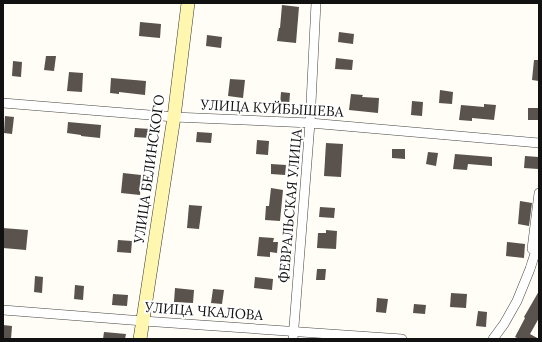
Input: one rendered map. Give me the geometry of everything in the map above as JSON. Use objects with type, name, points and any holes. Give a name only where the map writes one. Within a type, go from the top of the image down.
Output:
[{"type":"street","name":"УЛИЦА БЕЛИНСКОГО","points":[[140,339],[174,117],[188,3]]},
{"type":"street","name":"ФЕВРАЛЬСКАЯ УЛИЦА","points":[[293,335],[310,123],[316,3]]},
{"type":"street","name":"УЛИЦА КУЙБЫШЕВА","points":[[3,103],[174,117],[310,123],[539,143]]},
{"type":"street","points":[[530,269],[539,193]]},
{"type":"street","points":[[493,339],[504,324],[517,301],[539,241]]},
{"type":"street","name":"УЛИЦА ЧКАЛОВА","points":[[3,310],[293,335],[402,339]]},
{"type":"building","points":[[282,5],[299,7],[296,43],[277,41]]},
{"type":"building","points":[[140,22],[161,24],[160,38],[139,36]]},
{"type":"building","points":[[339,32],[354,34],[353,44],[338,42]]},
{"type":"building","points":[[207,35],[222,37],[221,48],[206,46]]},
{"type":"building","points":[[46,56],[56,56],[54,71],[44,70]]},
{"type":"building","points":[[336,58],[353,60],[352,70],[335,69]]},
{"type":"building","points":[[534,60],[539,60],[539,81],[532,80]]},
{"type":"building","points":[[13,61],[22,62],[21,77],[12,76]]},
{"type":"building","points":[[69,72],[83,73],[82,92],[67,91]]},
{"type":"building","points":[[111,78],[146,81],[145,95],[119,92],[119,94],[110,93]]},
{"type":"building","points":[[230,79],[245,80],[243,98],[228,96]]},
{"type":"building","points":[[440,90],[453,92],[452,104],[439,103]]},
{"type":"building","points":[[281,92],[290,93],[289,106],[280,105]]},
{"type":"building","points":[[351,94],[363,95],[362,97],[379,98],[378,113],[349,110]]},
{"type":"building","points":[[412,101],[423,102],[422,116],[411,115]]},
{"type":"building","points":[[484,104],[496,105],[494,120],[472,118],[472,121],[459,120],[461,105],[484,107]]},
{"type":"building","points":[[528,108],[539,108],[539,120],[528,120]]},
{"type":"building","points":[[5,116],[14,117],[12,134],[4,133]]},
{"type":"building","points":[[68,122],[101,125],[100,138],[67,133]]},
{"type":"building","points":[[135,128],[151,129],[150,138],[134,137]]},
{"type":"building","points":[[197,132],[212,133],[211,143],[196,142]]},
{"type":"building","points":[[257,140],[269,141],[268,155],[256,154]]},
{"type":"building","points":[[326,143],[343,144],[341,177],[324,176]]},
{"type":"building","points":[[392,149],[405,149],[405,159],[392,158]]},
{"type":"building","points":[[428,152],[438,153],[436,166],[426,164]]},
{"type":"building","points":[[455,154],[492,157],[492,166],[468,164],[467,170],[453,169]]},
{"type":"building","points":[[525,156],[539,157],[538,169],[524,168]]},
{"type":"building","points":[[271,164],[286,165],[285,175],[271,174]]},
{"type":"building","points":[[123,173],[141,175],[140,195],[121,193]]},
{"type":"building","points":[[271,188],[283,190],[280,221],[265,220],[266,206],[269,206]]},
{"type":"building","points":[[520,201],[532,203],[529,226],[518,224]]},
{"type":"building","points":[[189,205],[202,206],[199,229],[187,228]]},
{"type":"building","points":[[320,207],[335,208],[334,218],[319,217]]},
{"type":"building","points":[[3,228],[28,230],[26,250],[3,248]]},
{"type":"building","points":[[326,230],[337,231],[336,249],[317,248],[318,233],[326,233]]},
{"type":"building","points":[[259,237],[274,238],[273,242],[278,242],[277,253],[270,252],[270,257],[257,256]]},
{"type":"building","points":[[118,240],[132,241],[131,253],[117,252]]},
{"type":"building","points":[[507,242],[525,244],[524,258],[506,256]]},
{"type":"building","points":[[317,269],[326,269],[325,280],[316,280]]},
{"type":"building","points":[[35,276],[43,277],[42,293],[34,292]]},
{"type":"building","points":[[255,277],[273,279],[272,290],[254,288]]},
{"type":"building","points":[[75,285],[84,286],[83,300],[74,299]]},
{"type":"building","points":[[175,288],[194,290],[193,303],[174,302]]},
{"type":"building","points":[[213,289],[224,290],[222,304],[211,303]]},
{"type":"building","points":[[539,291],[539,318],[530,334],[539,339],[519,339],[515,337],[525,318],[524,317]]},
{"type":"building","points":[[451,293],[467,294],[466,308],[450,307]]},
{"type":"building","points":[[113,294],[128,295],[127,306],[112,305]]},
{"type":"building","points":[[377,298],[388,299],[386,313],[376,312]]},
{"type":"building","points":[[414,304],[426,305],[425,314],[413,313]]},
{"type":"building","points":[[478,311],[487,312],[486,327],[476,326]]},
{"type":"building","points":[[3,325],[12,326],[11,339],[3,339]]},
{"type":"building","points":[[104,332],[126,334],[125,339],[103,339]]}]
